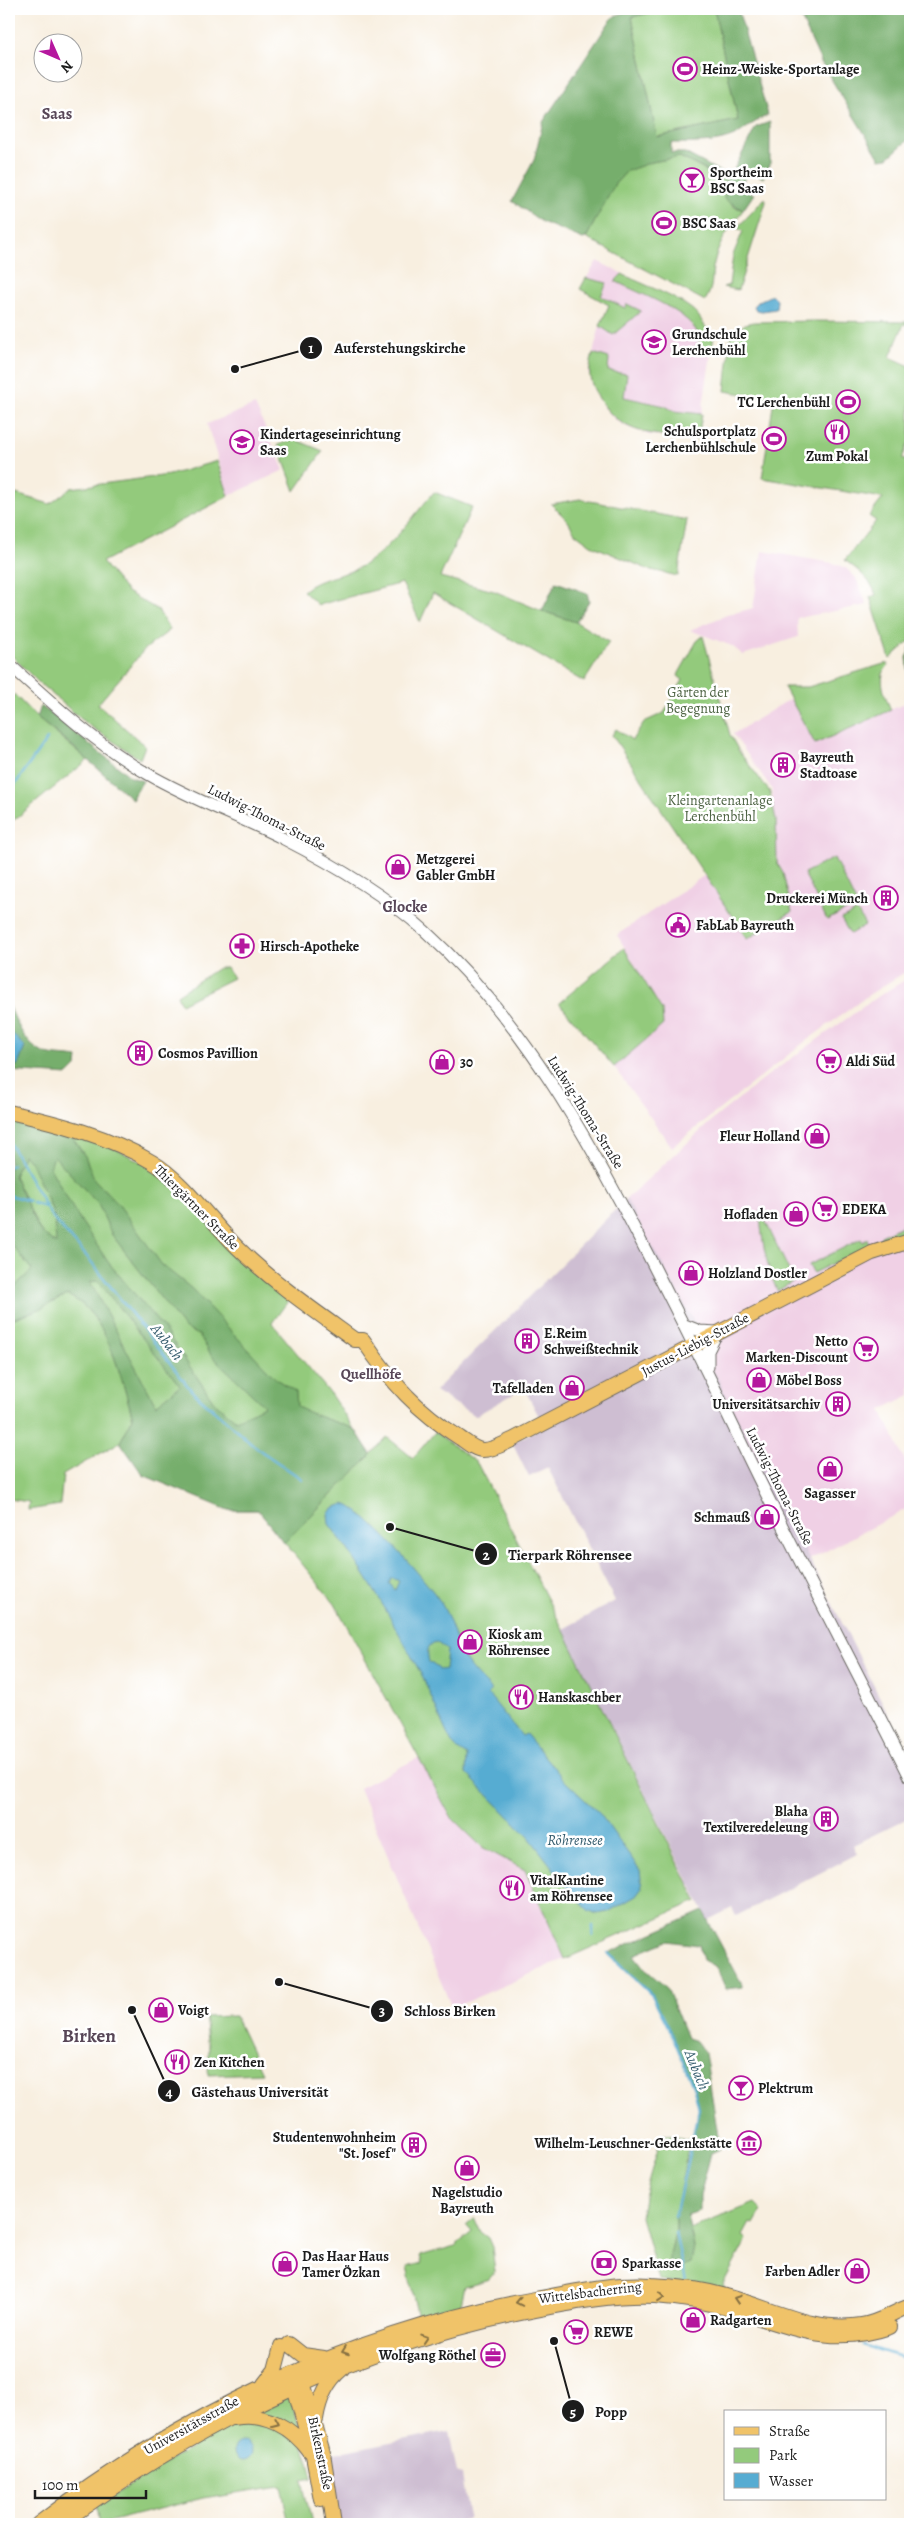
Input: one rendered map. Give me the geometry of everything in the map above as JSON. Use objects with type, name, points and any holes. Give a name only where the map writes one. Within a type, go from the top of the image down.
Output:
[{"type":"main road","name":"Thiergärtner Straße","points":[[9,1112],[67,1126],[122,1147],[154,1163],[174,1180],[238,1248],[265,1272],[355,1340],[363,1340],[386,1375],[408,1399],[442,1427],[481,1450]]},
{"type":"main road","name":"Justus-Liebig-Straße","points":[[481,1450],[508,1442],[872,1253],[910,1241]]},
{"type":"main road","name":"Wittelsbacherring","points":[[297,2378],[325,2358],[390,2335],[487,2308],[590,2289],[625,2285],[661,2286],[718,2294],[797,2320],[833,2327],[877,2322],[910,2306]]},
{"type":"main road","name":"Wittelsbacherring","points":[[297,2378],[346,2366],[430,2336],[491,2319],[554,2306],[627,2296],[656,2296],[707,2303],[788,2328],[821,2335],[865,2334],[890,2327],[910,2315]]},
{"type":"main road","points":[[260,2388],[273,2374],[285,2346],[303,2355],[325,2358]]},
{"type":"main road","points":[[316,2420],[320,2399],[329,2382],[346,2366]]},
{"type":"main road","name":"Universitätsstraße","points":[[38,2524],[159,2442],[260,2388],[297,2378]]},
{"type":"main road","name":"Universitätsstraße","points":[[61,2524],[138,2472],[297,2378]]},
{"type":"main road","name":"Birkenstraße","points":[[297,2378],[316,2420],[334,2524]]},
{"type":"main road","name":"Birkenstraße","points":[[297,2378],[326,2524]]},
{"type":"main road","points":[[228,2419],[244,2416],[279,2423],[303,2443],[312,2456]]},
{"type":"street","name":"Ludwig-Thoma-Straße","points":[[9,664],[83,728],[129,764],[283,839],[368,889],[421,928],[485,994],[516,1033],[572,1115],[608,1176],[685,1325],[758,1477],[910,1776]]},
{"type":"street","points":[[685,1325],[700,1331],[717,1332],[708,1352],[709,1374]]},
{"type":"shaded area","name":"Grundschule Lerchenbühl","points":[[597,261],[677,301],[697,314],[701,324],[714,334],[698,439],[649,435],[627,427],[615,420],[603,406],[588,372],[600,326],[609,305],[580,289]]},
{"type":"shaded area","name":"Kindertageseinrichtung Saas","points":[[255,405],[284,470],[229,496],[207,424]]},
{"type":"shaded area","points":[[762,551],[832,563],[846,568],[856,578],[867,605],[797,618],[798,637],[743,655],[732,646],[690,630],[727,615],[753,608]]},
{"type":"shaded area","points":[[790,699],[816,744],[910,701],[910,969],[870,994],[802,1044],[672,1147],[614,1067],[663,1025],[662,1009],[617,935],[705,875],[747,939],[783,873],[777,863],[772,789],[733,734]]},
{"type":"shaded area","points":[[910,977],[910,1395],[881,1410],[910,1471],[910,1507],[809,1560],[709,1361],[695,1323],[626,1199],[717,1116],[767,1076],[874,999]]},
{"type":"shaded area","points":[[626,1199],[695,1323],[709,1361],[910,1757],[910,1817],[853,1845],[857,1854],[736,1916],[732,1908],[708,1920],[563,1629],[615,1601],[548,1468],[529,1477],[512,1443],[544,1426],[524,1388],[475,1416],[435,1391]]},
{"type":"shaded area","points":[[420,1757],[451,1817],[482,1847],[525,1870],[565,1959],[452,2008],[359,1788]]},
{"type":"shaded area","points":[[449,2431],[457,2473],[462,2475],[469,2518],[462,2521],[462,2524],[340,2524],[328,2454]]},
{"type":"green space","points":[[631,9],[666,9],[632,17],[657,137],[738,120],[714,9],[738,9],[768,115],[730,138],[705,143],[671,143],[671,153],[685,153],[730,177],[756,127],[770,122],[770,165],[763,178],[755,173],[753,177],[747,174],[740,187],[754,194],[743,210],[724,199],[727,181],[680,157],[652,162],[627,171],[615,184],[586,238],[583,239],[542,222],[512,201],[534,160],[543,122],[612,18]]},
{"type":"green space","name":"Heinz-Weiske-Sportanlage","points":[[666,9],[714,9],[738,120],[657,137],[632,17]]},
{"type":"green space","points":[[797,9],[910,9],[910,138],[888,158],[880,159],[822,64]]},
{"type":"green space","name":"BSC Saas","points":[[680,157],[727,182],[733,206],[743,210],[729,229],[716,255],[712,282],[705,301],[586,238],[604,202],[621,176],[627,171],[646,163]]},
{"type":"green space","points":[[765,198],[766,202],[738,290],[723,287],[729,285],[733,255],[743,231],[737,228]]},
{"type":"green space","points":[[622,274],[683,303],[697,314],[710,332],[714,334],[712,351],[694,349],[700,340],[696,330],[688,321],[665,305],[615,281]]},
{"type":"green space","points":[[586,278],[607,283],[601,296],[625,308],[627,304],[641,311],[613,335],[600,326],[609,305],[580,289]]},
{"type":"green space","name":"TC Lerchenbühl","points":[[754,322],[910,322],[910,326],[904,324],[890,357],[910,366],[910,439],[902,459],[910,462],[910,641],[890,659],[870,597],[876,595],[874,589],[863,575],[845,560],[876,521],[869,516],[883,498],[762,478],[774,399],[725,391],[731,336],[745,324]]},
{"type":"green space","points":[[593,353],[609,358],[608,371],[627,374],[624,397],[665,406],[674,411],[702,414],[698,439],[642,432],[618,420],[598,397],[592,385],[590,365]]},
{"type":"green space","points":[[294,439],[323,451],[295,491],[278,445]]},
{"type":"green space","points":[[217,461],[229,496],[102,562],[127,592],[158,610],[170,630],[144,650],[98,704],[145,746],[140,759],[87,724],[39,683],[9,653],[9,492],[50,504],[71,488],[169,475]]},
{"type":"green space","points":[[434,492],[472,507],[440,577],[494,591],[542,611],[576,622],[609,642],[584,682],[433,593],[420,622],[402,583],[318,605],[303,591],[323,580],[358,568],[380,553],[390,544]]},
{"type":"green space","points":[[580,499],[687,520],[678,576],[647,569],[591,545],[575,533],[568,521],[551,504]]},
{"type":"green space","points":[[556,582],[587,593],[589,601],[576,622],[542,611]]},
{"type":"green space","name":"Kleingartenanlage Lerchenbühl","points":[[703,636],[730,735],[740,753],[770,792],[776,820],[777,863],[783,873],[792,912],[747,939],[612,735],[616,729],[632,740],[644,722],[664,713],[683,680],[678,676],[679,673],[697,641]]},
{"type":"green space","points":[[910,647],[910,701],[906,703],[909,679],[907,657]]},
{"type":"green space","points":[[887,663],[888,666],[884,671],[882,682],[891,710],[815,744],[784,687],[808,687]]},
{"type":"green space","points":[[14,694],[37,718],[88,760],[9,824],[9,708]]},
{"type":"green space","points":[[41,706],[131,777],[143,781],[133,796],[133,800],[70,744],[37,718]]},
{"type":"green space","points":[[834,858],[857,905],[827,920],[804,873]]},
{"type":"green space","points":[[857,911],[865,925],[850,934],[841,919]]},
{"type":"green space","points":[[624,948],[662,1010],[663,1025],[614,1067],[559,1003]]},
{"type":"green space","points":[[218,968],[227,968],[233,978],[181,1004],[177,995]]},
{"type":"green space","points":[[9,1004],[27,1040],[39,1051],[53,1056],[78,1058],[77,1066],[68,1075],[9,1071],[9,1068],[18,1064],[9,1030]]},
{"type":"green space","points":[[9,1071],[14,1071],[13,1109],[9,1108]]},
{"type":"green space","points":[[9,1116],[67,1130],[85,1156],[94,1179],[119,1205],[162,1265],[192,1289],[276,1379],[296,1392],[297,1407],[355,1429],[371,1455],[284,1543],[258,1510],[228,1510],[143,1475],[120,1442],[133,1418],[111,1348],[93,1316],[81,1304],[67,1295],[40,1309],[9,1320],[9,1292],[32,1270],[9,1241]],"holes":[[[24,1154],[31,1163],[54,1214],[56,1244],[40,1231],[14,1176]],[[54,1156],[98,1204],[112,1235],[184,1328],[199,1335],[211,1355],[264,1406],[236,1420],[214,1402],[164,1329],[108,1262],[75,1212],[50,1168]],[[98,1281],[180,1386],[156,1405],[90,1282]]]},
{"type":"green space","points":[[26,1119],[114,1148],[153,1168],[288,1301],[272,1323],[329,1392],[371,1454],[387,1437],[413,1458],[435,1432],[477,1463],[563,1629],[697,1901],[565,1959],[525,1870],[482,1847],[451,1817],[335,1604],[258,1510],[228,1510],[156,1405],[56,1245],[40,1231],[14,1176]]},
{"type":"green space","points":[[760,1210],[794,1281],[777,1291],[765,1251]]},
{"type":"green space","points":[[910,1222],[910,1231],[873,1242],[881,1238],[881,1236]]},
{"type":"green space","points":[[861,1239],[863,1242],[867,1239],[870,1245],[813,1273],[809,1265]]},
{"type":"green space","points":[[9,1241],[33,1270],[9,1292]]},
{"type":"green space","points":[[67,1295],[81,1304],[93,1316],[103,1331],[118,1366],[133,1418],[120,1442],[63,1475],[60,1505],[28,1510],[29,1502],[9,1499],[9,1320]]},
{"type":"green space","points":[[703,1911],[742,1987],[726,1989],[716,1967],[703,1960],[699,1945],[667,1941],[634,1955],[645,1969],[667,1988],[687,2038],[696,2041],[705,2053],[720,2149],[711,2153],[700,2196],[700,2211],[687,2215],[694,2247],[691,2263],[676,2269],[669,2260],[675,2233],[675,2216],[699,2109],[694,2088],[672,2034],[652,1995],[608,1953]]},
{"type":"green space","points":[[235,2016],[262,2073],[208,2075],[209,2048],[205,2017]]},
{"type":"green space","points":[[662,2134],[686,2139],[690,2137],[669,2260],[694,2247],[690,2229],[755,2203],[762,2210],[754,2224],[750,2223],[743,2236],[747,2239],[723,2284],[726,2291],[659,2280],[641,2217],[644,2196]]},
{"type":"green space","points":[[474,2218],[480,2232],[488,2238],[492,2247],[495,2272],[489,2279],[465,2286],[460,2308],[418,2318],[407,2267],[422,2263],[420,2256],[455,2246],[472,2232],[466,2225]]},
{"type":"green space","points":[[291,2394],[312,2478],[302,2480],[312,2524],[289,2524],[281,2486],[203,2498],[100,2524],[97,2506],[213,2434]]},
{"type":"water","points":[[772,295],[777,300],[776,309],[756,310],[754,306],[759,301]]},
{"type":"water","points":[[9,1030],[25,1047],[18,1065],[9,1068]]},
{"type":"water","name":"Röhrensee","points":[[344,1504],[365,1517],[394,1546],[433,1592],[447,1615],[464,1658],[473,1671],[492,1690],[488,1694],[522,1736],[526,1734],[566,1782],[600,1814],[640,1870],[642,1888],[636,1896],[608,1912],[597,1914],[588,1910],[572,1893],[529,1837],[466,1773],[467,1756],[458,1750],[452,1742],[421,1674],[389,1616],[367,1578],[329,1524],[328,1514],[333,1508]],"holes":[[[392,1578],[399,1581],[395,1590],[389,1583]],[[436,1642],[447,1650],[445,1669],[441,1670],[429,1662],[429,1647]]]},
{"type":"water","points":[[239,2442],[247,2442],[252,2447],[250,2458],[239,2460],[234,2455],[234,2447]]},
{"type":"waterway","points":[[9,793],[47,739]]},
{"type":"waterway","name":"Aubach","points":[[9,1142],[52,1217],[89,1259],[191,1390],[258,1449],[302,1479]]},
{"type":"waterway","points":[[9,1166],[13,1165]]},
{"type":"waterway","name":"Aubach","points":[[9,1195],[29,1201]]},
{"type":"waterway","name":"Aubach","points":[[33,1203],[46,1207]]},
{"type":"waterway","points":[[593,1926],[593,1936]]},
{"type":"waterway","name":"Aubach","points":[[608,1953],[652,1995],[672,2034],[694,2088],[699,2109],[675,2216]]},
{"type":"waterway","name":"Aubach","points":[[675,2233],[686,2282]]},
{"type":"waterway","points":[[863,2345],[910,2360]]},
{"type":"place","name":"Heinz-Weiske-Sportanlage","points":[[685,69]]},
{"type":"place","name":"Sportheim BSC Saas","points":[[692,180]]},
{"type":"place","name":"BSC Saas","points":[[664,223]]},
{"type":"place","name":"Grundschule Lerchenbühl","points":[[654,342]]},
{"type":"place","name":"Auferstehungskirche","points":[[235,369]]},
{"type":"place","name":"TC Lerchenbühl","points":[[848,402]]},
{"type":"place","name":"Zum Pokal","points":[[837,432]]},
{"type":"place","name":"Schulsportplatz Lerchenbühlschule","points":[[774,439]]},
{"type":"place","name":"Kindertageseinrichtung Saas","points":[[242,442]]},
{"type":"place","name":"Bayreuth Stadtoase","points":[[783,765]]},
{"type":"place","name":"Metzgerei Gabler GmbH","points":[[398,867]]},
{"type":"place","name":"Druckerei Münch","points":[[886,898]]},
{"type":"place","name":"FabLab Bayreuth","points":[[678,925]]},
{"type":"place","name":"Hirsch-Apotheke","points":[[242,946]]},
{"type":"place","name":"Cosmos Pavillion","points":[[140,1053]]},
{"type":"place","name":"Aldi Süd","points":[[829,1061]]},
{"type":"place","name":"30","points":[[442,1062]]},
{"type":"place","name":"Fleur Holland","points":[[817,1136]]},
{"type":"place","name":"EDEKA","points":[[825,1209]]},
{"type":"place","name":"Hofladen","points":[[796,1214]]},
{"type":"place","name":"Holzland Dostler","points":[[691,1273]]},
{"type":"place","name":"E.Reim Schweißtechnik","points":[[527,1341]]},
{"type":"place","name":"Netto Marken-Discount","points":[[866,1349]]},
{"type":"place","name":"Möbel Boss","points":[[759,1380]]},
{"type":"place","name":"Tafelladen","points":[[572,1388]]},
{"type":"place","name":"Universitätsarchiv","points":[[838,1404]]},
{"type":"place","name":"Sagasser","points":[[830,1469]]},
{"type":"place","name":"Schmauß","points":[[767,1517]]},
{"type":"place","name":"Tierpark Röhrensee","points":[[390,1527]]},
{"type":"place","name":"Kiosk am Röhrensee","points":[[470,1642]]},
{"type":"place","name":"Hanskaschber","points":[[521,1697]]},
{"type":"place","name":"Blaha Textilveredeleung","points":[[826,1819]]},
{"type":"place","name":"VitalKantine am Röhrensee","points":[[512,1888]]},
{"type":"place","name":"Schloss Birken","points":[[279,1982]]},
{"type":"place","name":"Gästehaus Universität","points":[[132,2010]]},
{"type":"place","name":"Voigt","points":[[161,2010]]},
{"type":"place","name":"Zen Kitchen","points":[[177,2062]]},
{"type":"place","name":"Plektrum","points":[[741,2088]]},
{"type":"place","name":"Wilhelm-Leuschner-Gedenkstätte","points":[[749,2143]]},
{"type":"place","name":"Studentenwohnheim \"St. Josef\"","points":[[414,2145]]},
{"type":"place","name":"Nagelstudio Bayreuth","points":[[467,2168]]},
{"type":"place","name":"Sparkasse","points":[[604,2263]]},
{"type":"place","name":"Das Haar Haus Tamer Özkan","points":[[285,2264]]},
{"type":"place","name":"Farben Adler","points":[[857,2271]]},
{"type":"place","name":"Radgarten","points":[[693,2320]]},
{"type":"place","name":"REWE","points":[[576,2332]]},
{"type":"place","name":"Popp","points":[[554,2341]]},
{"type":"place","name":"Wolfgang Röthel","points":[[493,2355]]},
{"type":"district","name":"Saas","points":[[57,113]]},
{"type":"district","name":"Glocke","points":[[405,906]]},
{"type":"district","name":"Quellhöfe","points":[[371,1374]]},
{"type":"district","name":"Birken","points":[[89,2035]]},
{"type":"park label","name":"Gärten der Begegnung","points":[[698,700]]}]
